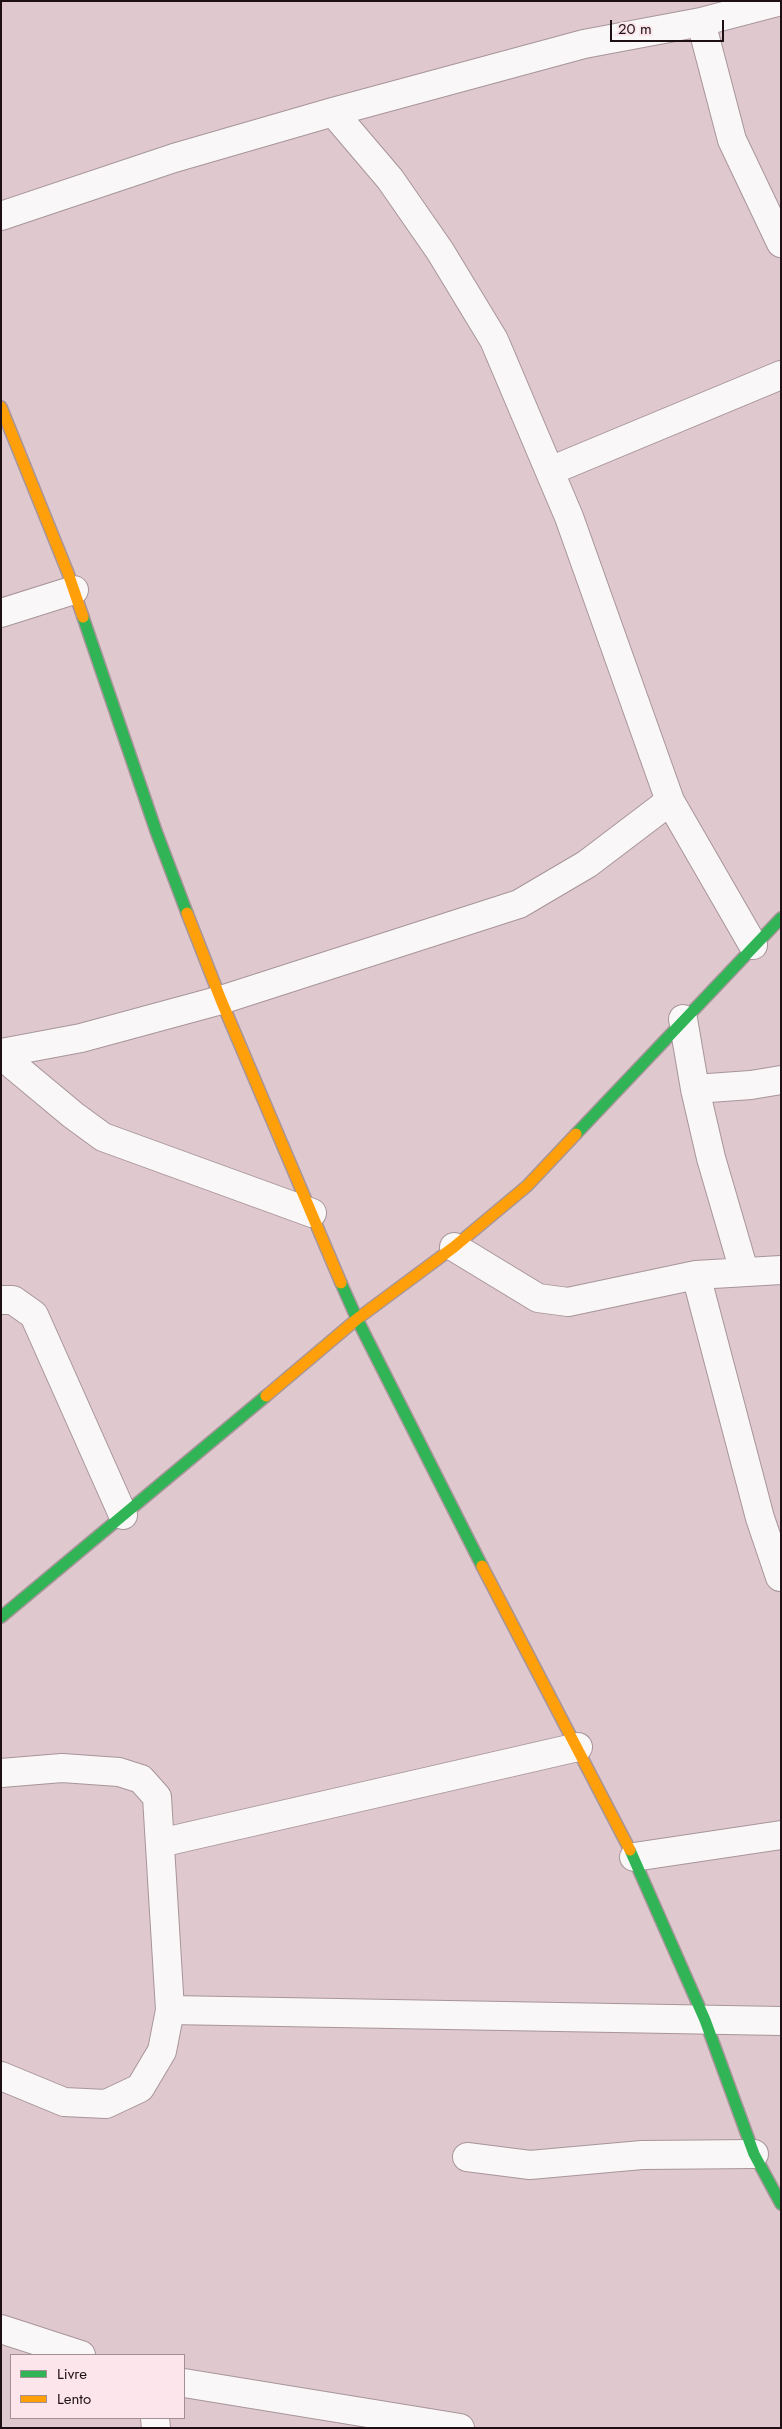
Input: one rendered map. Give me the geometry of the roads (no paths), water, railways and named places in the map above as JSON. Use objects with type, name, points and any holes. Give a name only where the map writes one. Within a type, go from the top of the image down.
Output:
[{"type":"street","points":[[1,216],[174,158],[333,112],[584,44],[701,22],[781,2]]},
{"type":"street","points":[[701,22],[732,140],[781,243]]},
{"type":"street","points":[[333,112],[390,179],[440,251],[494,340],[569,517],[670,801],[753,944]]},
{"type":"street","points":[[550,471],[781,375]]},
{"type":"street","points":[[1,407],[74,590],[156,831],[221,1000],[357,1319],[448,1501],[634,1857],[705,2020],[754,2154],[781,2204]]},
{"type":"street","points":[[1,613],[74,590]]},
{"type":"street","points":[[1,1054],[81,1038],[221,1000],[519,904],[587,864],[670,801]]},
{"type":"street","points":[[1,1617],[357,1319],[454,1247],[527,1186],[753,944],[781,918]]},
{"type":"street","points":[[683,1019],[695,1089],[711,1158],[744,1271]]},
{"type":"street","points":[[1,1054],[73,1115],[103,1137],[312,1213]]},
{"type":"street","points":[[695,1089],[751,1085],[781,1080]]},
{"type":"street","points":[[454,1247],[538,1298],[568,1302],[696,1275],[781,1270]]},
{"type":"street","points":[[696,1275],[771,1515],[780,1577]]},
{"type":"street","points":[[1,1300],[13,1300],[34,1315],[123,1515]]},
{"type":"street","points":[[160,1843],[578,1747]]},
{"type":"street","points":[[1,1773],[62,1768],[119,1772],[140,1779],[157,1798],[170,2010],[162,2051],[140,2088],[106,2104],[64,2102],[1,2076]]},
{"type":"street","points":[[634,1857],[781,1836]]},
{"type":"street","points":[[170,2010],[781,2021]]},
{"type":"street","points":[[468,2157],[530,2165],[642,2155],[754,2154]]},
{"type":"street","points":[[1,2329],[78,2354]]},
{"type":"street","points":[[185,2383],[460,2428]]}]
